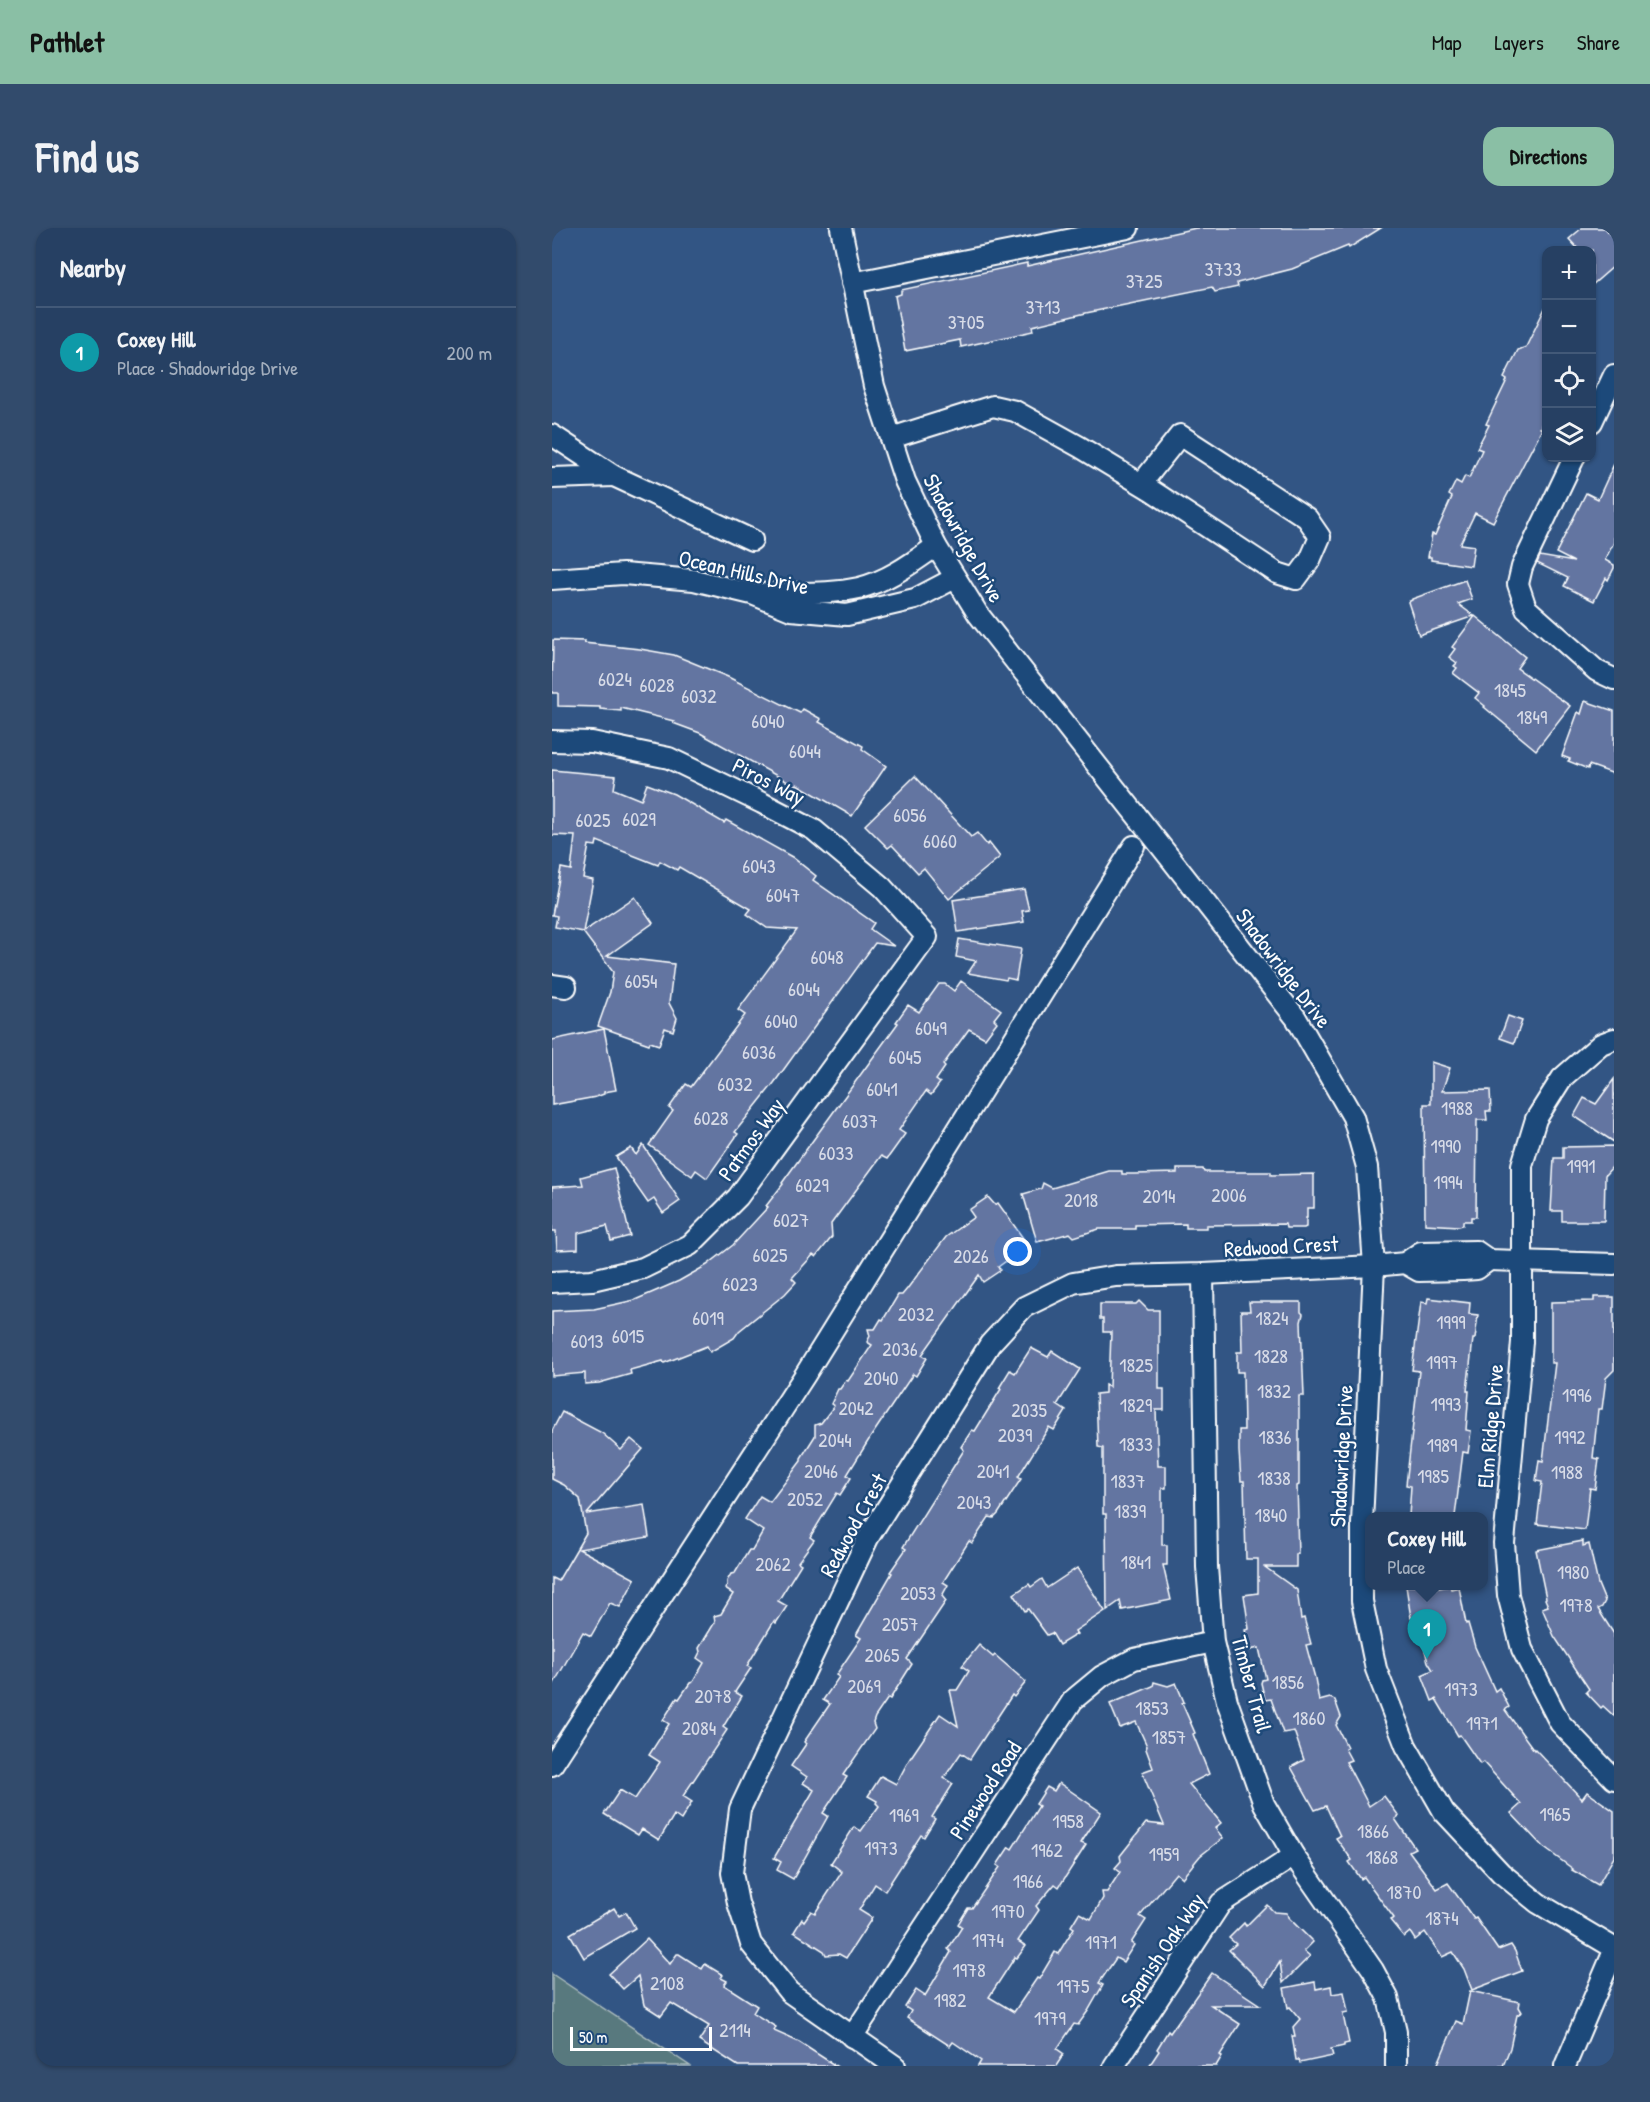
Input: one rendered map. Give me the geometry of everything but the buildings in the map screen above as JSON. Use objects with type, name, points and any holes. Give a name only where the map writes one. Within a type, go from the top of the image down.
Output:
[{"type":"street","name":"Shadowridge Drive","points":[[841,228],[874,386],[905,482],[936,546],[985,623],[1296,1018],[1353,1118],[1367,1167],[1374,1266],[1362,1523],[1362,1601],[1376,1669],[1406,1746],[1444,1812],[1501,1873],[1538,1903],[1614,1949]]},
{"type":"street","points":[[852,283],[1128,228]]},
{"type":"street","points":[[1596,413],[1614,375]]},
{"type":"street","points":[[891,438],[993,406],[1016,411],[1141,484],[1277,573],[1296,579],[1310,560],[1320,537],[1307,518],[1180,435],[1141,484]]},
{"type":"street","points":[[552,435],[614,476],[752,540]]},
{"type":"street","points":[[1572,462],[1522,567],[1518,584],[1526,608],[1597,671],[1614,679]]},
{"type":"street","points":[[552,478],[614,476]]},
{"type":"street","points":[[752,594],[840,591],[861,587],[900,572],[936,546]]},
{"type":"street","name":"Ocean Hills Drive","points":[[552,579],[634,575],[694,580],[752,594],[792,610],[847,615],[915,599],[955,578]]},
{"type":"street","points":[[840,591],[847,615]]},
{"type":"street","name":"Piros Way","points":[[552,741],[592,742],[669,758],[814,830],[882,887],[927,937]]},
{"type":"street","points":[[552,1765],[805,1375],[1134,846]]},
{"type":"street","name":"Patmos Way","points":[[552,1282],[592,1280],[643,1268],[690,1245],[738,1197],[927,937]]},
{"type":"street","name":"Elm Ridge Drive","points":[[1614,1039],[1601,1044],[1562,1078],[1536,1119],[1522,1165],[1522,1342],[1504,1543],[1508,1595],[1522,1649],[1560,1723],[1614,1779]]},
{"type":"street","name":"Redwood Crest","points":[[896,2066],[789,1992],[750,1944],[732,1873],[740,1809],[868,1538],[990,1344],[1024,1307],[1073,1282],[1116,1276],[1203,1274],[1405,1263],[1419,1271],[1463,1270],[1477,1269],[1489,1260],[1521,1261]]},
{"type":"street","points":[[1521,1261],[1614,1264]]},
{"type":"street","name":"Timber Trail","points":[[1203,1274],[1207,1568],[1213,1642],[1227,1701],[1264,1804],[1294,1856],[1373,1970],[1388,1998],[1396,2032],[1396,2066]]},
{"type":"street","name":"Pinewood Road","points":[[852,2037],[1073,1700],[1102,1676],[1134,1659],[1213,1642]]},
{"type":"street","name":"Spanish Oak Way","points":[[1114,2066],[1221,1903],[1294,1856]]},
{"type":"street","points":[[1565,2066],[1614,1949]]},
{"type":"green space","points":[[552,1974],[690,2066],[552,2066]]},
{"type":"place","name":"Coxey Hill","points":[[1427,1659]]}]
